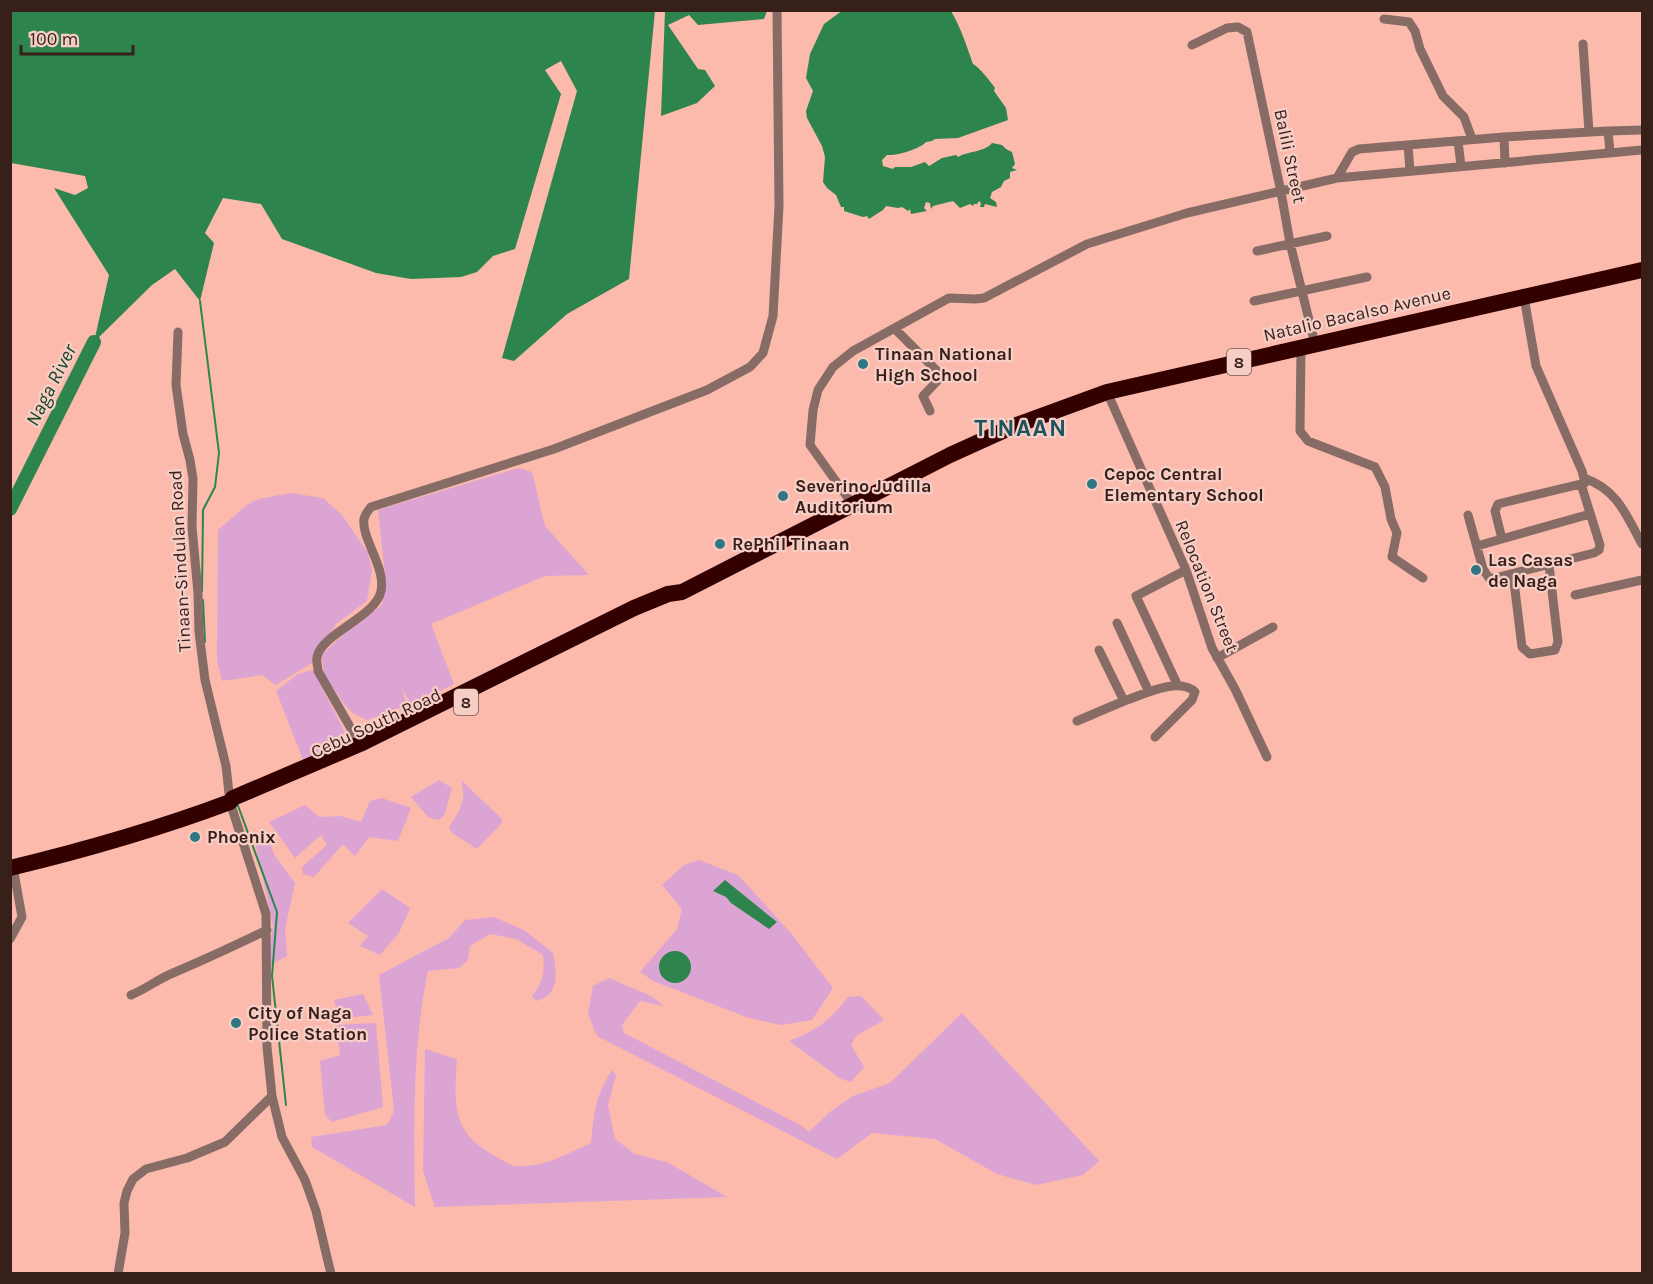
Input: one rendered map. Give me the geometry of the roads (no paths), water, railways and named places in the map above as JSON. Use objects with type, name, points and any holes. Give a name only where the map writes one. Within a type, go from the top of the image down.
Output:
[{"type":"highway","name":"Natalio Bacalso Avenue","points":[[853,505],[950,455],[1014,426],[1107,392],[1642,270]]},
{"type":"highway","name":"Cebu South Road","points":[[12,868],[157,828],[307,777],[361,747],[672,603],[682,592],[853,505]]},
{"type":"street","points":[[361,747],[318,671],[317,657],[323,646],[376,603],[381,590],[378,561],[364,526],[364,516],[371,507],[554,449],[707,390],[750,367],[763,353],[773,316],[779,206],[777,10]]},
{"type":"street","points":[[1384,19],[1409,22],[1443,96],[1464,117],[1472,140]]},
{"type":"street","name":"Balili Street","points":[[1192,45],[1227,28],[1238,27],[1247,32],[1290,243],[1302,290],[1308,346],[1300,431],[1308,441],[1375,467],[1385,487],[1391,519],[1397,533],[1392,557],[1423,578]]},
{"type":"street","points":[[1583,44],[1589,132]]},
{"type":"street","points":[[1337,178],[1352,152],[1359,149],[1504,137],[1642,130]]},
{"type":"street","points":[[1608,131],[1610,152]]},
{"type":"street","points":[[1504,137],[1506,163]]},
{"type":"street","points":[[1458,141],[1461,166]]},
{"type":"street","points":[[1408,145],[1410,171]]},
{"type":"street","points":[[853,505],[810,446],[813,410],[818,390],[833,367],[853,351],[949,298],[984,298],[1087,244],[1187,213],[1337,178],[1642,150]]},
{"type":"street","points":[[1257,251],[1327,236]]},
{"type":"street","points":[[1254,301],[1367,277]]},
{"type":"street","points":[[1468,515],[1483,569],[1489,578],[1549,565],[1599,550],[1600,545],[1583,482],[1536,366],[1524,297]]},
{"type":"street","points":[[895,329],[938,372],[940,378],[923,396],[930,411]]},
{"type":"street","name":"Tinaan-Sindulan Road","points":[[178,332],[176,386],[193,479],[192,527],[199,632],[205,680],[266,914],[267,1047],[273,1096],[282,1137],[305,1179],[316,1211],[330,1274]]},
{"type":"street","name":"Relocation Street","points":[[1107,392],[1186,570],[1217,658],[1235,689],[1267,757]]},
{"type":"street","points":[[1502,539],[1495,511],[1498,504],[1583,482],[1603,486],[1619,501],[1642,544]]},
{"type":"street","points":[[1477,546],[1590,514]]},
{"type":"street","points":[[1513,574],[1522,647],[1530,654],[1555,650],[1558,642],[1549,565]]},
{"type":"street","points":[[1177,684],[1136,596],[1186,570]]},
{"type":"street","points":[[1575,595],[1642,580]]},
{"type":"street","points":[[1117,623],[1149,692]]},
{"type":"street","points":[[1217,658],[1273,627]]},
{"type":"street","points":[[1099,650],[1124,701]]},
{"type":"street","points":[[1077,721],[1149,692],[1177,684],[1190,686],[1195,692],[1192,700],[1155,737]]},
{"type":"street","points":[[10,939],[22,917],[12,868]]},
{"type":"street","points":[[131,995],[164,977],[185,970],[205,958],[267,930]]},
{"type":"street","points":[[118,1274],[125,1233],[124,1203],[133,1179],[146,1169],[187,1158],[225,1142],[273,1096]]},
{"type":"waterway","points":[[200,301],[219,453],[215,487],[203,510],[202,591]]},
{"type":"waterway","name":"Naga River","points":[[10,509],[94,342]]},
{"type":"waterway","points":[[203,600],[205,642]]},
{"type":"waterway","points":[[237,803],[277,912],[272,976],[286,1105]]},
{"type":"place","name":"Tinaan National High School","points":[[863,364]]},
{"type":"place","name":"Cepoc Central Elementary School","points":[[1092,484]]},
{"type":"place","name":"Severino Judilla Auditorium","points":[[783,496]]},
{"type":"place","name":"RePhil Tinaan","points":[[720,544]]},
{"type":"place","name":"Las Casas de Naga","points":[[1476,570]]},
{"type":"place","name":"Phoenix","points":[[195,837]]},
{"type":"place","name":"City of Naga Police Station","points":[[236,1023]]},
{"type":"district","name":"TINAAN","points":[[1021,428]]}]
